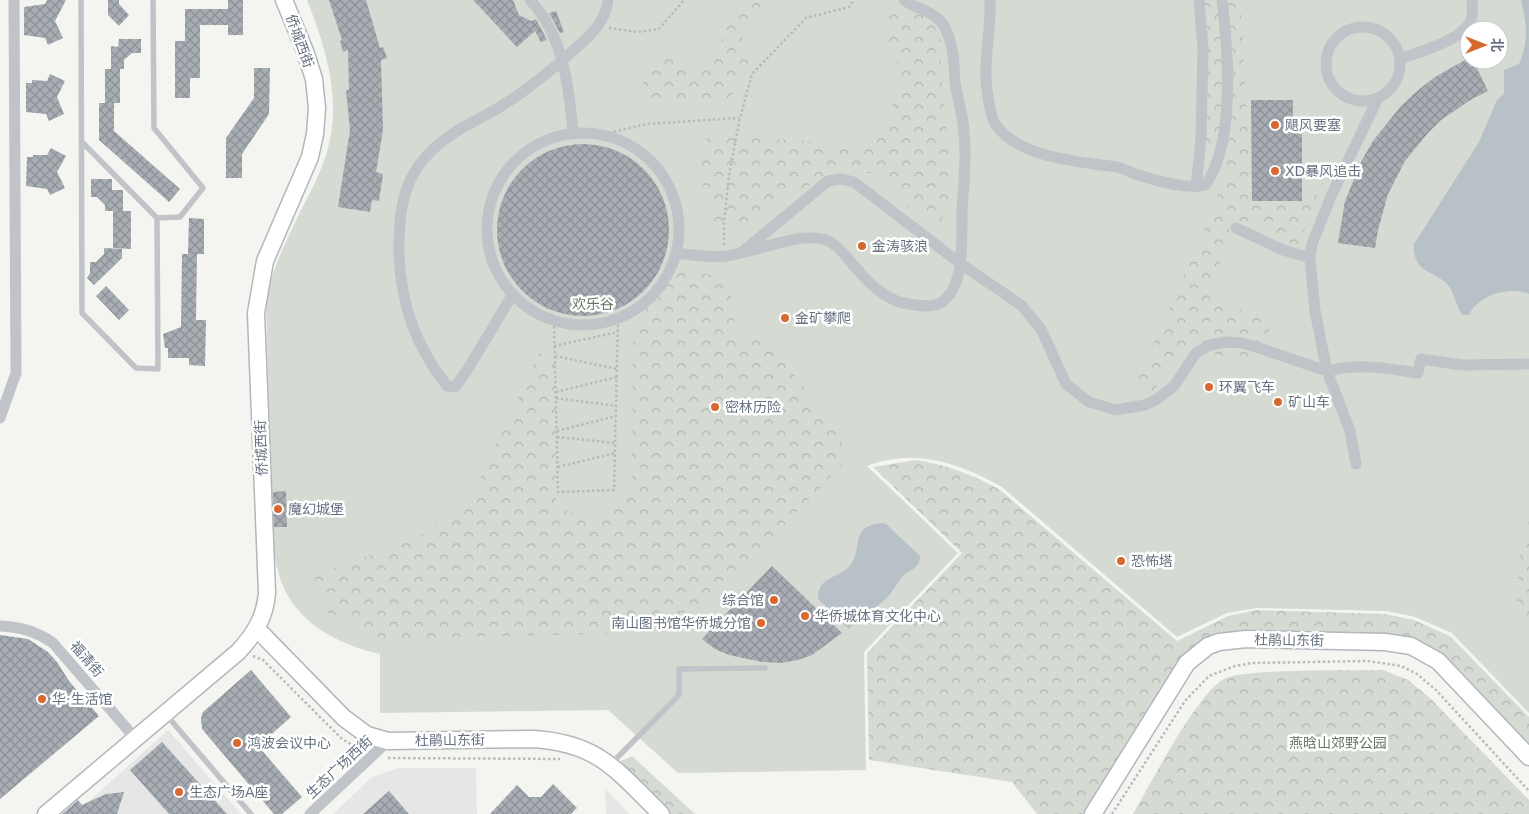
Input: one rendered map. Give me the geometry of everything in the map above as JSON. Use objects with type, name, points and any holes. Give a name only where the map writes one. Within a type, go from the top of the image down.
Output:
[{"type":"street","points":[[0,418],[16,373],[14,0]]},
{"type":"street","name":"侨城西街","points":[[46,814],[238,652],[257,629],[263,614],[267,592],[257,336],[259,287],[265,261],[275,234],[310,157],[316,116],[314,79],[305,51],[284,0]]},
{"type":"street","points":[[530,0],[539,10],[563,60],[574,132]]},
{"type":"street","points":[[513,294],[466,372],[455,387],[446,386],[427,360],[408,315],[400,284],[399,240],[401,204],[406,186],[417,167],[431,150],[450,135],[500,107],[563,60],[598,27],[607,12],[608,0]]},
{"type":"street","points":[[677,253],[725,256],[801,239],[824,239],[841,250],[868,282],[883,294],[908,305],[926,306],[938,304],[947,298],[961,264],[966,152],[963,122],[951,45],[946,29],[930,5],[904,0]]},
{"type":"street","points":[[990,0],[991,25],[986,79],[994,122],[1008,138],[1042,154],[1120,168],[1143,177],[1196,187],[1205,185],[1210,178],[1220,149],[1225,126],[1226,54],[1222,0]]},
{"type":"street","points":[[1196,187],[1201,138],[1203,48],[1199,0]]},
{"type":"street","points":[[1400,59],[1457,36],[1466,28],[1472,16],[1472,0]]},
{"type":"street","points":[[1358,28],[1370,28],[1388,37],[1395,46],[1400,59],[1399,74],[1395,83],[1387,93],[1367,101],[1354,100],[1335,89],[1327,69],[1327,58],[1331,47],[1343,33],[1358,28]]},
{"type":"street","points":[[1356,464],[1350,431],[1327,371],[1315,311],[1310,258],[1312,244],[1332,194],[1378,98]]},
{"type":"street","points":[[574,132],[604,134],[633,145],[657,165],[673,192],[680,222],[677,253],[665,280],[646,302],[618,319],[599,324],[576,325],[554,321],[532,310],[513,294],[498,272],[489,247],[487,220],[493,194],[506,171],[525,152],[548,138],[574,132]]},
{"type":"street","points":[[741,253],[828,182],[841,179],[854,182],[961,264],[1021,305],[1041,329],[1066,384],[1083,398],[1102,408],[1131,409],[1156,400],[1174,386],[1196,353],[1210,345],[1242,343],[1327,371],[1350,366],[1373,366],[1418,373],[1420,359],[1462,365],[1529,364]]},
{"type":"street","points":[[1236,228],[1283,250],[1310,258]]},
{"type":"street","name":"福清街","points":[[0,626],[28,630],[40,634],[53,643],[135,738]]},
{"type":"street","name":"杜鹃山东街","points":[[257,629],[344,718],[367,735],[388,741],[553,740],[594,753],[610,765],[661,814]]},
{"type":"street","name":"杜鹃山东街","points":[[1093,814],[1187,664],[1208,646],[1233,640],[1385,642],[1421,649],[1438,661],[1529,757]]},
{"type":"street","name":"生态广场西街","points":[[310,814],[388,741]]},
{"type":"lane","points":[[81,0],[82,313],[136,368],[158,369],[157,218],[82,142]]},
{"type":"lane","points":[[153,0],[154,128],[203,188],[180,217],[157,218]]},
{"type":"lane","points":[[610,765],[679,695],[679,669],[765,668]]},
{"type":"lane","points":[[169,718],[251,814]]},
{"type":"path","points":[[598,27],[637,32],[659,29],[684,0]]},
{"type":"path","points":[[725,256],[724,223],[740,118],[752,74],[806,18],[849,7],[854,0]]},
{"type":"path","points":[[604,134],[647,124],[740,118]]},
{"type":"path","points":[[554,321],[558,492],[614,490],[618,319]]},
{"type":"path","points":[[554,346],[618,332]]},
{"type":"path","points":[[555,356],[617,369]]},
{"type":"path","points":[[556,392],[617,377]]},
{"type":"path","points":[[556,398],[616,406]]},
{"type":"path","points":[[557,431],[616,416]]},
{"type":"path","points":[[557,437],[615,443]]},
{"type":"path","points":[[558,467],[615,453]]},
{"type":"path","points":[[247,656],[263,660],[342,739],[354,747],[373,755],[397,758],[564,759]]},
{"type":"path","points":[[1112,814],[1185,700],[1197,687],[1220,671],[1252,663],[1368,661],[1402,666],[1416,674],[1436,690],[1529,791]]},
{"type":"shaded area","points":[[1521,0],[1529,0],[1529,294],[1513,291],[1495,294],[1480,302],[1469,315],[1462,315],[1447,284],[1420,266],[1415,254],[1414,244],[1479,142],[1497,100],[1504,94],[1504,70],[1509,70],[1509,68],[1519,64],[1526,40],[1525,17]]},
{"type":"shaded area","points":[[881,523],[886,524],[920,556],[920,560],[901,579],[886,599],[849,629],[818,599],[819,592],[825,582],[849,567],[856,554],[860,534],[864,529]]},
{"type":"shaded area","points":[[168,730],[241,814],[75,814]]},
{"type":"shaded area","points":[[398,768],[476,768],[477,814],[333,814],[372,777]]},
{"type":"shaded area","points":[[605,789],[630,814],[606,814]]},
{"type":"green space","name":"欢乐谷","points":[[307,0],[1529,0],[1529,713],[1452,633],[1415,617],[1386,611],[1257,608],[1227,613],[1177,637],[1002,487],[986,478],[953,465],[919,458],[902,458],[867,466],[958,553],[864,652],[866,770],[678,773],[608,710],[380,713],[380,654],[349,645],[335,638],[321,630],[297,609],[281,581],[273,546],[266,303],[271,279],[279,257],[317,178],[329,145],[333,103],[327,61]]},
{"type":"green space","points":[[752,0],[784,0],[742,30],[741,36],[750,51],[749,62],[744,76],[731,95],[719,104],[654,102],[646,96],[642,84],[660,61],[671,58],[677,59],[687,66],[697,68],[710,61],[718,50],[725,17]]},
{"type":"green space","points":[[1202,0],[1240,0],[1241,2],[1249,158],[1246,195],[1319,190],[1298,246],[1233,218],[1209,298],[1274,322],[1251,360],[1186,350],[1152,393],[1135,385],[1215,206],[1226,163],[1202,157]]},
{"type":"green space","points":[[895,12],[921,15],[936,26],[941,40],[941,75],[948,146],[949,204],[940,223],[927,228],[923,219],[899,199],[887,180],[871,173],[855,171],[838,172],[801,189],[755,218],[750,225],[714,221],[702,180],[701,170],[702,149],[706,139],[715,136],[861,144],[881,129],[898,95],[900,69],[888,40],[887,18]]},
{"type":"green space","points":[[680,268],[729,279],[736,334],[768,340],[825,415],[850,457],[695,617],[638,633],[382,639],[328,613],[313,575],[417,539],[474,491],[539,353],[555,359],[556,506],[597,523],[632,491],[633,324]]},
{"type":"green space","points":[[916,460],[959,471],[1000,490],[1177,641],[1228,616],[1257,610],[1385,614],[1414,620],[1450,636],[1529,717],[1529,745],[1440,659],[1422,647],[1207,643],[1089,814],[1037,814],[1012,782],[869,760],[867,653],[962,553],[873,467]]},
{"type":"green space","points":[[1529,521],[1529,616],[1517,610],[1517,587],[1522,543]]},
{"type":"green space","name":"燕晗山郊野公园","points":[[1383,670],[1408,680],[1431,699],[1529,800],[1529,814],[1133,814],[1162,762],[1200,702],[1224,679],[1235,675],[1253,673]]},
{"type":"green space","points":[[632,756],[695,814],[669,814],[619,762]]},
{"type":"building","points":[[47,0],[66,0],[55,21],[63,38],[48,45],[45,38],[24,35],[24,7],[45,4]]},
{"type":"building","points":[[108,0],[119,0],[119,4],[129,15],[119,26],[108,15]]},
{"type":"building","points":[[228,0],[243,0],[243,35],[228,35],[228,25],[200,25],[200,78],[190,78],[190,98],[175,98],[175,41],[185,41],[185,9],[228,9]]},
{"type":"building","points":[[329,0],[366,0],[380,48],[383,47],[387,58],[381,60],[383,130],[376,172],[383,174],[379,201],[372,200],[370,212],[338,207],[350,130],[346,90],[349,90],[348,50],[343,52],[340,41],[342,40]]},
{"type":"building","points":[[473,0],[513,0],[519,15],[531,21],[536,19],[547,40],[541,42],[535,31],[517,47]]},
{"type":"building","points":[[556,11],[564,32],[560,33],[549,13]]},
{"type":"building","points":[[119,39],[141,39],[141,53],[132,53],[124,60],[124,69],[111,69],[111,46],[118,47]]},
{"type":"building","points":[[1459,63],[1459,70],[1478,70],[1488,91],[1472,99],[1441,120],[1405,161],[1388,194],[1375,248],[1338,243],[1345,201],[1362,160],[1373,141],[1401,106],[1435,77]]},
{"type":"building","points":[[254,68],[270,68],[269,114],[242,154],[242,178],[226,178],[226,138],[254,98]]},
{"type":"building","points":[[105,69],[120,69],[120,103],[114,103],[114,131],[180,189],[169,202],[99,140],[99,103],[105,103]]},
{"type":"building","points":[[50,74],[65,81],[57,97],[64,114],[49,121],[46,114],[26,112],[26,83],[32,83],[32,80],[47,81]]},
{"type":"building","points":[[1251,100],[1293,100],[1293,128],[1302,128],[1302,201],[1252,201]]},
{"type":"building","points":[[575,144],[591,144],[624,154],[644,169],[659,189],[667,213],[669,230],[667,247],[659,271],[644,291],[624,306],[608,312],[591,316],[575,316],[542,306],[517,285],[507,271],[501,255],[497,238],[497,222],[507,189],[528,164],[542,154],[558,148]]},
{"type":"building","points":[[51,148],[66,156],[57,172],[65,188],[50,195],[47,189],[26,186],[27,157],[47,155]]},
{"type":"building","points":[[91,179],[112,179],[112,190],[123,190],[123,211],[131,211],[131,249],[113,248],[113,211],[105,211],[105,205],[97,197],[91,197]]},
{"type":"building","points":[[189,218],[204,219],[204,254],[197,254],[196,320],[206,320],[205,366],[189,365],[189,358],[168,358],[168,348],[165,348],[163,334],[181,327],[182,254],[188,254]]},
{"type":"building","points":[[104,248],[122,249],[122,258],[94,285],[87,278],[90,273],[90,262],[96,262],[104,254]]},
{"type":"building","points":[[106,286],[129,310],[119,320],[96,296]]},
{"type":"building","name":"魔幻城堡","points":[[286,491],[287,527],[274,527],[273,492]]},
{"type":"building","name":"综合馆","points":[[772,566],[842,633],[812,655],[781,663],[762,662],[729,655],[715,649],[702,639]]},
{"type":"building","name":"华·生活馆","points":[[0,635],[28,639],[48,652],[69,681],[99,716],[0,799]]},
{"type":"building","name":"鸿波会议中心","points":[[251,670],[291,717],[258,746],[302,797],[282,814],[274,814],[202,729],[201,718],[203,712]]},
{"type":"building","name":"生态广场A座","points":[[162,742],[227,814],[169,814],[130,770]]},
{"type":"building","points":[[553,784],[577,808],[571,814],[490,814],[517,785],[529,797],[541,797]]},
{"type":"building","points":[[389,791],[409,814],[363,814]]},
{"type":"building","points":[[124,792],[117,814],[62,814],[78,800],[82,805],[106,794]]},
{"type":"place","name":"飓风要塞","points":[[1275,125]]},
{"type":"place","name":"XD暴风追击","points":[[1275,171]]},
{"type":"place","name":"金涛骇浪","points":[[862,246]]},
{"type":"place","name":"金矿攀爬","points":[[785,318]]},
{"type":"place","name":"环翼飞车","points":[[1209,387]]},
{"type":"place","name":"矿山车","points":[[1278,402]]},
{"type":"place","name":"密林历险","points":[[715,407]]},
{"type":"place","name":"魔幻城堡","points":[[278,509]]},
{"type":"place","name":"恐怖塔","points":[[1121,561]]},
{"type":"place","name":"综合馆","points":[[774,600]]},
{"type":"place","name":"华侨城体育文化中心","points":[[805,616]]},
{"type":"place","name":"南山图书馆华侨城分馆","points":[[761,623]]},
{"type":"place","name":"华·生活馆","points":[[42,699]]},
{"type":"place","name":"鸿波会议中心","points":[[237,743]]},
{"type":"place","name":"生态广场A座","points":[[179,792]]}]
